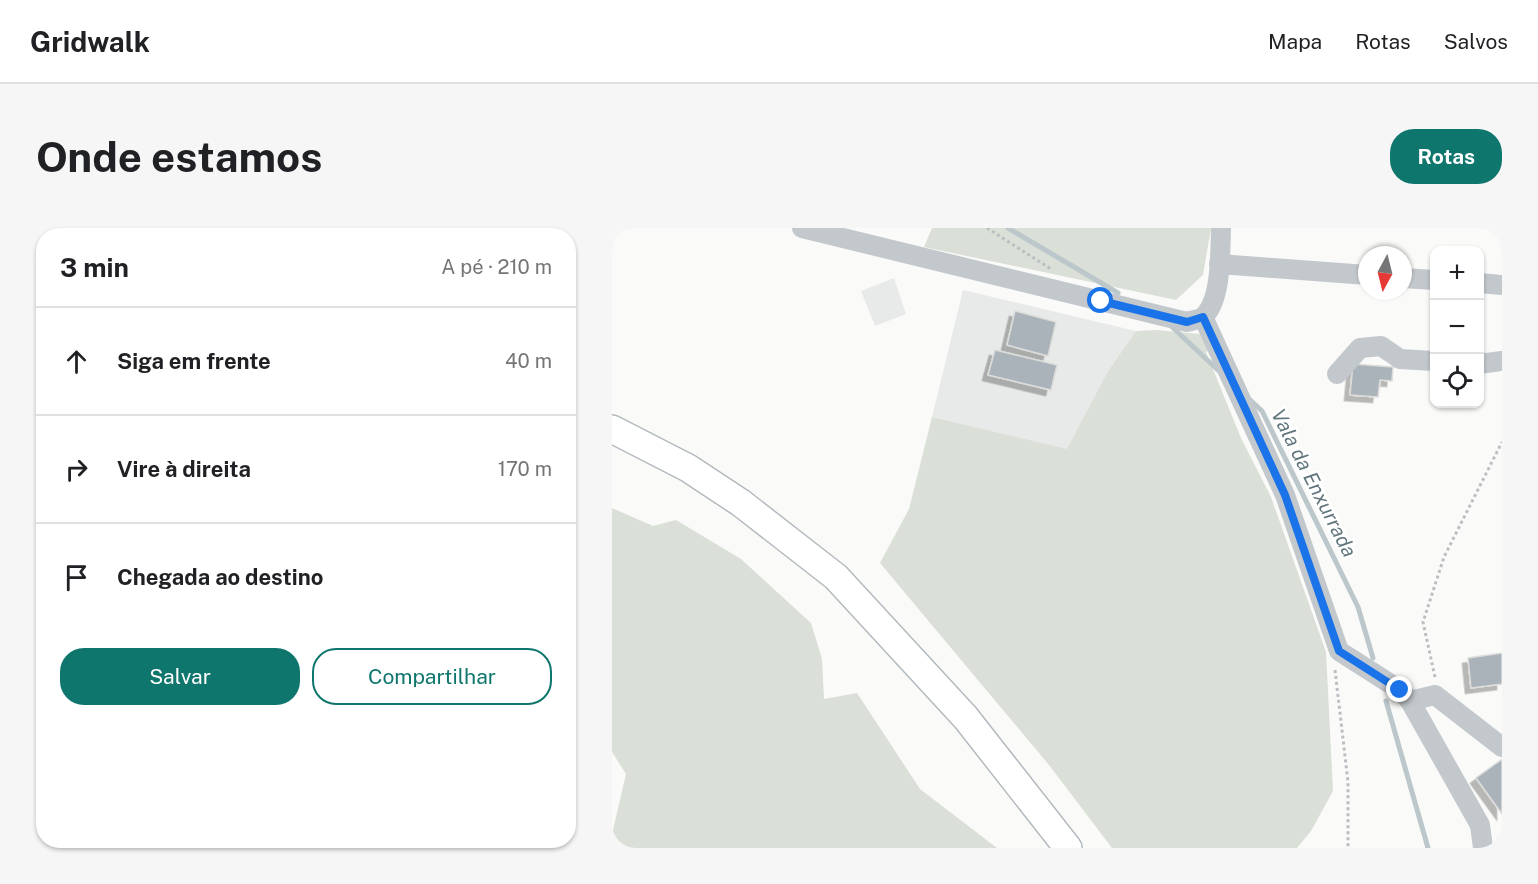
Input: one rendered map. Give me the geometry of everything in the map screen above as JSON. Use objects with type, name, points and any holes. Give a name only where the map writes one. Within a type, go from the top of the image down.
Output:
[{"type":"main road","points":[[612,429],[688,468],[741,503],[836,577],[966,718],[1068,848]]},
{"type":"street","points":[[802,228],[1187,322],[1203,317],[1212,305],[1219,264],[1221,228]]},
{"type":"street","points":[[1219,264],[1358,274]]},
{"type":"street","points":[[1412,279],[1430,280]]},
{"type":"street","points":[[1484,284],[1502,285]]},
{"type":"street","points":[[1203,317],[1285,495],[1339,651],[1400,690],[1410,701],[1480,825],[1483,848]]},
{"type":"street","points":[[1337,374],[1360,348],[1381,346],[1400,359],[1430,361]]},
{"type":"street","points":[[1484,363],[1502,361]]},
{"type":"street","points":[[1410,701],[1435,695],[1502,747]]},
{"type":"path","points":[[987,228],[1057,272]]},
{"type":"path","points":[[1435,695],[1435,670],[1423,622],[1444,557],[1502,442]]},
{"type":"path","points":[[1339,651],[1335,668],[1348,782],[1348,848]]},
{"type":"shaded area","points":[[932,228],[1211,228],[1203,275],[1176,300],[924,247]]},
{"type":"shaded area","points":[[894,278],[906,314],[875,326],[861,291]]},
{"type":"shaded area","points":[[963,290],[1136,331],[1108,371],[1067,450],[932,417]]},
{"type":"shaded area","points":[[1156,330],[1200,334],[1210,350],[1206,352],[1241,438],[1271,497],[1326,652],[1333,791],[1311,831],[1297,848],[1112,848],[1049,765],[880,563],[909,509],[932,417],[1067,449],[1108,371],[1136,331]]},
{"type":"shaded area","points":[[612,508],[653,526],[676,520],[741,559],[811,623],[822,659],[824,699],[857,693],[920,789],[997,848],[612,848],[612,834],[626,774],[612,752]]},
{"type":"building","points":[[1015,311],[1056,322],[1048,356],[1007,345]]},
{"type":"building","points":[[995,350],[1057,365],[1051,390],[988,375]]},
{"type":"building","points":[[1353,364],[1393,367],[1392,381],[1380,380],[1378,397],[1350,395]]},
{"type":"building","points":[[1502,653],[1502,684],[1471,688],[1468,658]]},
{"type":"building","points":[[1502,761],[1502,814],[1476,778]]},
{"type":"waterway","name":"Vala da Enxurrada","points":[[1008,228],[1118,293]]},
{"type":"waterway","name":"Vala da Enxurrada","points":[[1169,324],[1219,371]]},
{"type":"waterway","name":"Vala da Enxurrada","points":[[1248,398],[1262,411],[1358,607],[1373,658]]},
{"type":"waterway","name":"Vala da Enxurrada","points":[[1386,701],[1428,848]]},
{"type":"route","points":[[1101,301],[1187,322],[1203,317],[1211,330],[1227,372],[1285,495],[1339,651],[1400,690]]}]
